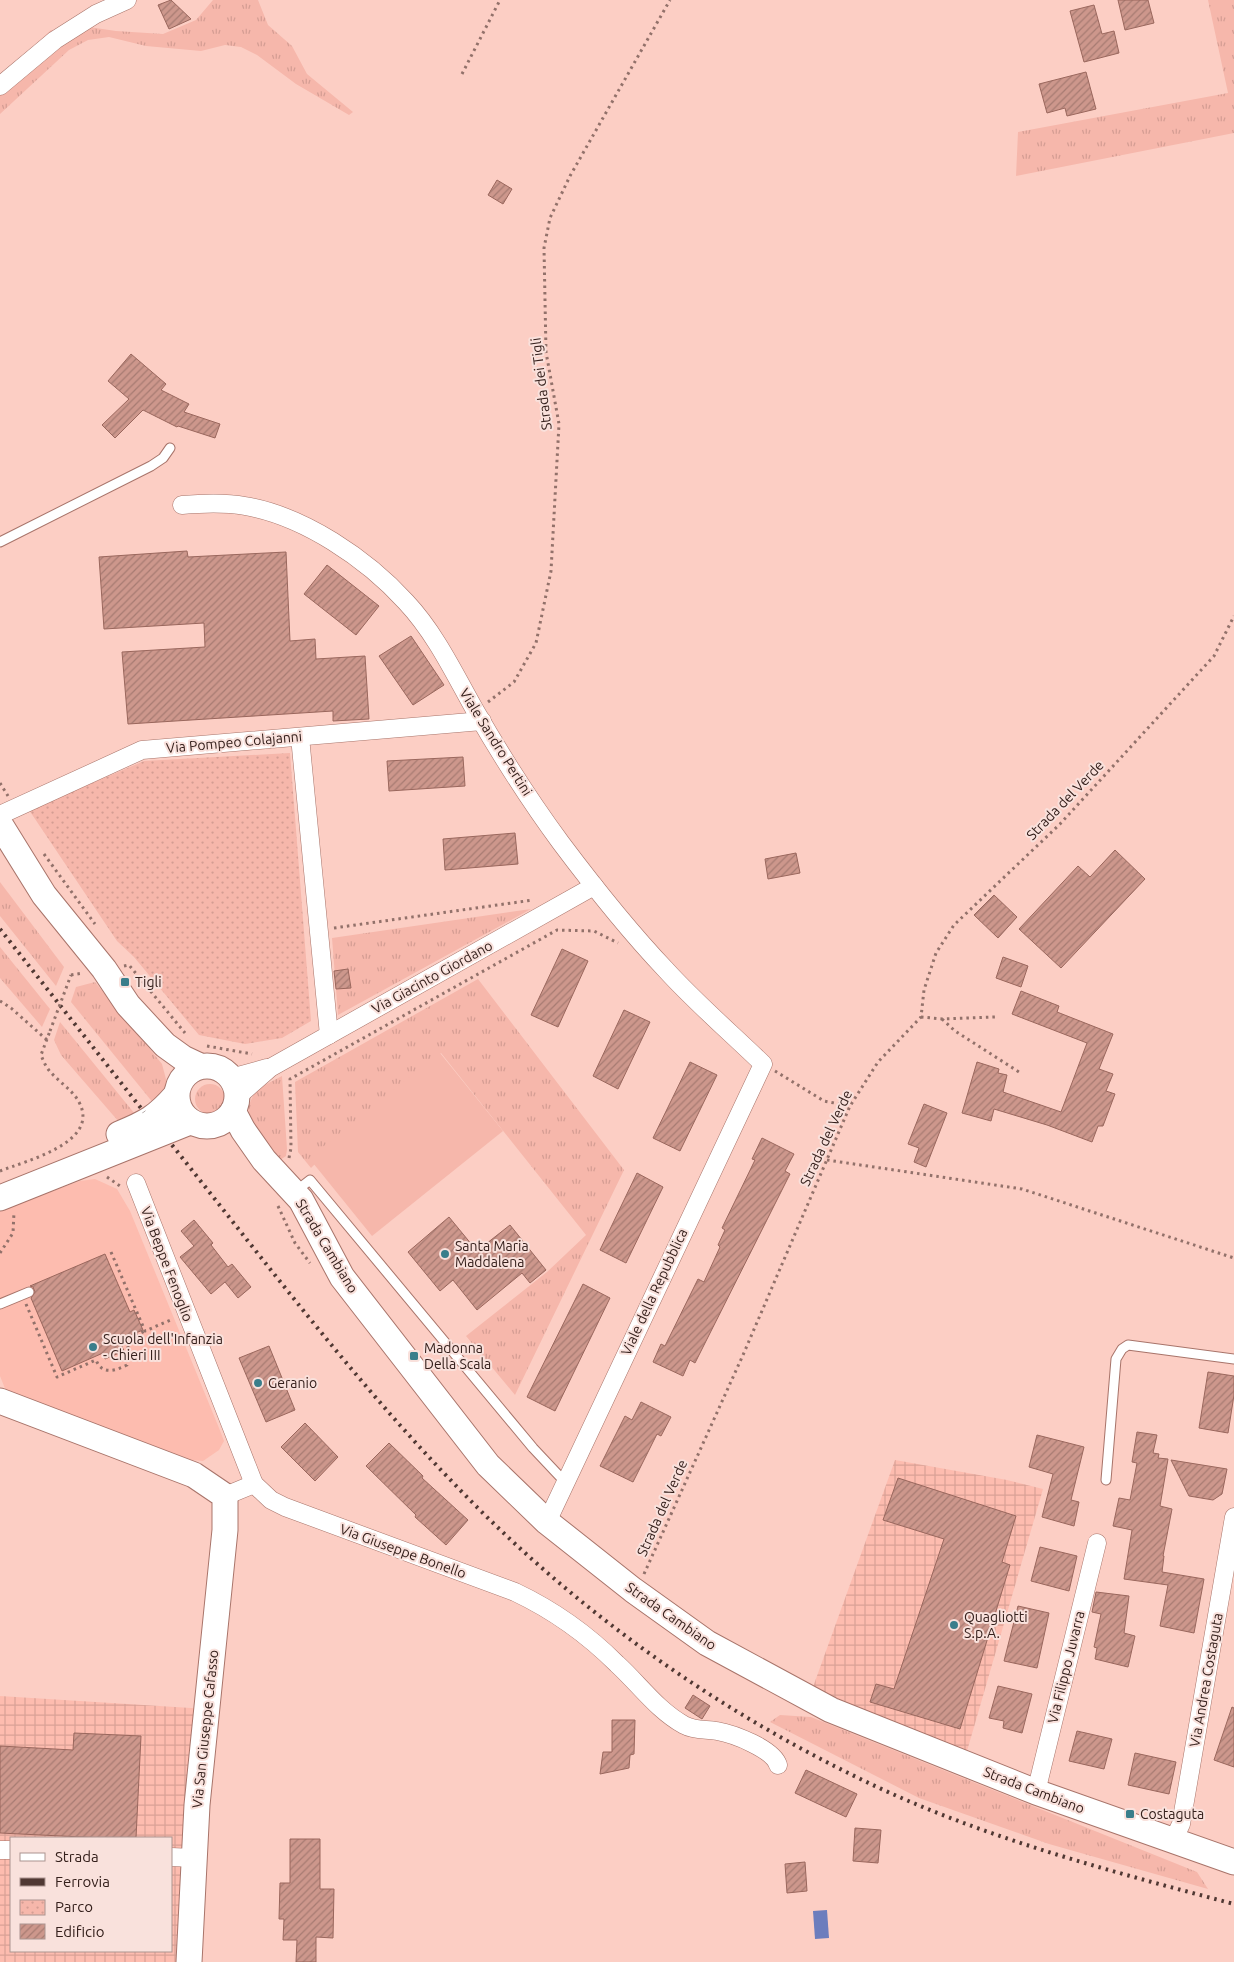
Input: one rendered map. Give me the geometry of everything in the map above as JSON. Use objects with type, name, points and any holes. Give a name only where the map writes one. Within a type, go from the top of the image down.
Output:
[{"type":"main road","points":[[5,816],[44,895],[113,964],[128,1005],[165,1045],[183,1058],[201,1055],[218,1067],[229,1103],[198,1126],[190,1122],[178,1106],[177,1090],[165,1045]]},
{"type":"main road","points":[[0,1180],[139,1126],[160,1113],[177,1090],[183,1077],[191,1070],[201,1055]]},
{"type":"main road","name":"Strada Cambiano","points":[[229,1103],[243,1130],[275,1162],[294,1193],[301,1200],[342,1277],[488,1464],[547,1522],[633,1590],[707,1643],[831,1710],[1036,1792],[1234,1862]]},
{"type":"main road","points":[[6,1201],[190,1122]]},
{"type":"main road","points":[[0,1401],[194,1475],[225,1496]]},
{"type":"main road","name":"Via San Giuseppe Cafasso","points":[[189,1962],[183,1858],[197,1805],[225,1530],[225,1496]]},
{"type":"street","points":[[0,86],[56,40],[96,14],[127,0]]},
{"type":"street","name":"Viale Sandro Pertini","points":[[182,505],[230,504],[266,511],[308,528],[352,555],[390,585],[407,603],[441,649],[479,716],[533,802],[594,886],[667,972],[763,1064]]},
{"type":"street","name":"Via Pompeo Colajanni","points":[[5,816],[142,750],[300,737],[479,716]]},
{"type":"street","points":[[300,737],[329,1035]]},
{"type":"street","name":"Via Giacinto Giordano","points":[[229,1103],[270,1068],[594,886]]},
{"type":"street","name":"Viale della Repubblica","points":[[547,1522],[564,1482],[763,1064]]},
{"type":"street","name":"Via Beppe Fenoglio","points":[[130,1188],[254,1484]]},
{"type":"street","points":[[225,1496],[254,1484]]},
{"type":"street","name":"Via Giuseppe Bonello","points":[[254,1484],[272,1500],[285,1507],[515,1592],[536,1602],[552,1611],[586,1636],[617,1663],[648,1697],[675,1720],[697,1730],[730,1734],[772,1755],[778,1765]]},
{"type":"street","name":"Via Andrea Costaguta","points":[[1174,1841],[1181,1824],[1233,1523]]},
{"type":"street","name":"Via Filippo Juvarra","points":[[1036,1792],[1097,1543]]},
{"type":"lane","points":[[0,542],[151,466],[163,458],[170,448]]},
{"type":"lane","points":[[294,1193],[310,1180],[533,1448],[564,1482]]},
{"type":"lane","points":[[0,1304],[25,1293]]},
{"type":"lane","points":[[1106,1480],[1116,1360],[1122,1349],[1128,1346],[1234,1359]]},
{"type":"path","points":[[462,74],[500,0]]},
{"type":"path","name":"Strada dei Tigli","points":[[479,716],[514,682],[536,643],[550,571],[559,424],[546,352],[544,248],[550,218],[570,176],[670,0]]},
{"type":"path","name":"Strada del Verde","points":[[633,1590],[647,1569],[654,1554],[850,1106],[878,1062],[921,1017],[924,990],[936,953],[954,925],[1060,824],[1214,656],[1234,616]]},
{"type":"path","points":[[0,783],[5,816]]},
{"type":"path","points":[[43,853],[100,929]]},
{"type":"path","points":[[319,930],[539,899],[557,930]]},
{"type":"path","points":[[275,1162],[291,1148],[290,1079],[557,930],[594,931],[616,941],[623,948]]},
{"type":"path","points":[[113,964],[129,965]]},
{"type":"path","points":[[113,964],[129,965],[190,1038]]},
{"type":"path","points":[[0,1171],[57,1149],[72,1140],[81,1124],[82,1113],[80,1103],[72,1092],[47,1068],[41,1055],[72,975]]},
{"type":"path","points":[[0,1001],[11,1008],[47,1040]]},
{"type":"path","points":[[921,1017],[942,1019],[995,1017]]},
{"type":"path","points":[[942,1019],[955,1031],[1019,1072]]},
{"type":"path","points":[[201,1055],[256,1053]]},
{"type":"path","points":[[763,1064],[824,1101],[850,1106]]},
{"type":"path","points":[[827,1160],[1022,1189],[1234,1258]]},
{"type":"path","points":[[104,1175],[120,1186],[130,1188]]},
{"type":"path","points":[[0,1253],[13,1233],[15,1219],[6,1201]]},
{"type":"path","points":[[111,1252],[145,1332]]},
{"type":"path","points":[[25,1293],[57,1377],[96,1360],[98,1366],[105,1371],[116,1371],[127,1365],[130,1354],[126,1340],[178,1316]]},
{"type":"shaded area","name":"Scuola dell'Infanzia - Chieri III","points":[[95,1179],[117,1189],[130,1211],[224,1441],[219,1450],[203,1461],[192,1460],[6,1391],[0,1376],[0,1210],[80,1181]]},
{"type":"shaded area","points":[[895,1460],[1007,1480],[1043,1489],[967,1751],[872,1716],[813,1687]]},
{"type":"shaded area","points":[[0,1696],[207,1709],[185,1962],[0,1962]]},
{"type":"green space","points":[[213,0],[258,0],[268,25],[292,46],[307,74],[353,112],[349,115],[296,84],[257,55],[241,47],[225,45],[201,51],[146,46],[109,37],[88,40],[69,50],[0,114],[0,77],[51,30],[58,33],[82,26],[116,31],[163,34],[196,20]]},
{"type":"green space","points":[[1208,0],[1234,0],[1234,133],[1016,176],[1018,132],[1228,93]]},
{"type":"green space","points":[[290,753],[311,1021],[282,1038],[245,1044],[199,1035],[134,957],[117,941],[29,810],[144,761]]},
{"type":"green space","points":[[0,882],[64,967],[56,986],[0,916]]},
{"type":"green space","points":[[531,909],[338,1015],[332,938]]},
{"type":"green space","points":[[0,947],[50,1009],[42,1027],[0,978]]},
{"type":"green space","points":[[478,979],[624,1170],[515,1395],[466,1336],[547,1272],[586,1235],[441,1053],[310,1158],[315,1164],[311,1168],[298,1152],[295,1082]]},
{"type":"green space","points":[[95,982],[162,1064],[167,1083],[163,1096],[154,1104],[71,1002],[76,987]]},
{"type":"green space","points":[[60,1022],[139,1119],[119,1122],[61,1055],[54,1040]]},
{"type":"green space","points":[[440,1053],[503,1131],[372,1236],[309,1158]]},
{"type":"green space","points":[[282,1076],[287,1149],[286,1156],[280,1160],[255,1131],[249,1115],[249,1106],[258,1090]]},
{"type":"green space","points":[[210,1084],[221,1088],[225,1099],[221,1110],[210,1114],[199,1110],[195,1099],[199,1088]]},
{"type":"green space","points":[[780,1715],[811,1717],[1197,1872],[1208,1889],[1049,1844],[919,1798],[770,1722]]},
{"type":"water","points":[[827,1910],[829,1938],[815,1939],[813,1911]]},
{"type":"building","points":[[171,0],[191,19],[169,29],[158,5]]},
{"type":"building","points":[[1118,0],[1148,0],[1154,23],[1125,30]]},
{"type":"building","points":[[1094,5],[1102,34],[1114,31],[1119,53],[1084,62],[1070,11]]},
{"type":"building","points":[[1086,72],[1096,109],[1067,116],[1065,108],[1047,113],[1039,84]]},
{"type":"building","points":[[497,180],[512,189],[503,204],[488,195]]},
{"type":"building","points":[[131,354],[166,384],[161,390],[189,404],[184,412],[220,424],[215,438],[177,427],[143,410],[115,438],[102,425],[129,399],[108,381]]},
{"type":"building","points":[[187,551],[188,557],[286,552],[290,641],[315,639],[316,659],[365,656],[369,719],[333,721],[333,711],[128,724],[122,652],[205,647],[204,623],[104,629],[99,557]]},
{"type":"building","points":[[327,565],[379,606],[356,635],[304,594]]},
{"type":"building","points":[[411,636],[444,685],[413,705],[379,656]]},
{"type":"building","points":[[463,757],[465,786],[389,791],[387,761]]},
{"type":"building","points":[[515,833],[518,864],[445,870],[443,839]]},
{"type":"building","points":[[1115,850],[1145,879],[1061,968],[1019,929],[1078,866],[1090,877]]},
{"type":"building","points":[[796,853],[800,873],[768,879],[765,859]]},
{"type":"building","points":[[994,895],[1017,917],[998,938],[974,915]]},
{"type":"building","points":[[562,949],[588,961],[558,1027],[531,1015]]},
{"type":"building","points":[[1003,957],[1028,966],[1021,987],[996,978]]},
{"type":"building","points":[[348,969],[351,988],[336,989],[334,971]]},
{"type":"building","points":[[1021,991],[1059,1006],[1057,1012],[1113,1034],[1099,1069],[1113,1074],[1106,1091],[1115,1094],[1103,1126],[1098,1126],[1092,1142],[1047,1125],[994,1109],[991,1121],[962,1113],[977,1062],[999,1069],[998,1073],[1007,1075],[1003,1092],[1061,1112],[1087,1043],[1012,1014]]},
{"type":"building","points":[[624,1010],[650,1022],[618,1089],[593,1076]]},
{"type":"building","points":[[690,1062],[717,1075],[680,1151],[653,1138]]},
{"type":"building","points":[[924,1104],[947,1113],[926,1167],[914,1162],[919,1148],[908,1144]]},
{"type":"building","points":[[762,1138],[794,1154],[785,1171],[790,1174],[695,1363],[690,1360],[683,1376],[653,1362],[661,1344],[665,1346],[698,1279],[704,1282],[720,1247],[718,1245],[725,1230],[722,1228],[755,1160],[752,1159]]},
{"type":"building","points":[[637,1173],[663,1187],[626,1263],[600,1250]]},
{"type":"building","points":[[449,1217],[477,1251],[510,1225],[546,1270],[530,1283],[522,1273],[477,1310],[453,1280],[440,1291],[408,1252]]},
{"type":"building","points":[[194,1220],[213,1243],[211,1245],[228,1267],[232,1264],[251,1287],[238,1298],[225,1282],[211,1294],[180,1257],[194,1246],[181,1231]]},
{"type":"building","points":[[105,1254],[130,1312],[134,1310],[143,1330],[119,1340],[124,1351],[105,1359],[103,1353],[62,1371],[31,1298],[35,1292],[33,1287],[30,1286]]},
{"type":"building","points":[[583,1284],[610,1298],[555,1411],[527,1397]]},
{"type":"building","points":[[269,1346],[295,1410],[266,1422],[239,1358]]},
{"type":"building","points":[[1208,1372],[1234,1376],[1234,1395],[1228,1433],[1199,1428]]},
{"type":"building","points":[[641,1402],[671,1417],[661,1436],[657,1434],[633,1482],[600,1466],[625,1416],[632,1420]]},
{"type":"building","points":[[305,1423],[338,1457],[315,1481],[281,1447]]},
{"type":"building","points":[[1137,1432],[1157,1435],[1153,1453],[1159,1454],[1158,1458],[1168,1459],[1160,1506],[1172,1509],[1163,1556],[1162,1572],[1204,1579],[1194,1633],[1160,1626],[1168,1585],[1124,1579],[1132,1530],[1113,1526],[1119,1498],[1130,1500],[1137,1463],[1132,1462]]},
{"type":"building","points":[[1037,1435],[1084,1447],[1071,1500],[1079,1502],[1074,1526],[1042,1517],[1053,1474],[1029,1467]]},
{"type":"building","points":[[389,1443],[423,1476],[422,1478],[468,1520],[446,1545],[415,1517],[416,1515],[366,1466]]},
{"type":"building","points":[[1171,1460],[1227,1469],[1222,1494],[1213,1500],[1189,1496]]},
{"type":"building","name":"Quagliotti S.p.A.","points":[[898,1478],[1016,1516],[1002,1562],[1010,1565],[960,1729],[870,1702],[876,1684],[894,1689],[944,1539],[883,1520]]},
{"type":"building","points":[[1040,1547],[1077,1556],[1069,1591],[1031,1581]]},
{"type":"building","points":[[1096,1592],[1129,1596],[1124,1633],[1135,1636],[1128,1667],[1095,1659],[1097,1648],[1094,1647],[1101,1614],[1092,1612]]},
{"type":"building","points":[[1018,1606],[1049,1613],[1037,1668],[1004,1661]]},
{"type":"building","points":[[998,1686],[1032,1694],[1022,1733],[1003,1728],[1004,1721],[989,1718]]},
{"type":"building","points":[[693,1695],[710,1706],[702,1719],[685,1708]]},
{"type":"building","points":[[1232,1707],[1234,1708],[1234,1767],[1214,1760]]},
{"type":"building","points":[[612,1720],[635,1720],[634,1754],[630,1755],[629,1768],[600,1774],[603,1752],[612,1752]]},
{"type":"building","points":[[1077,1731],[1112,1739],[1104,1769],[1069,1761]]},
{"type":"building","points":[[74,1733],[141,1736],[136,1837],[82,1837],[0,1833],[0,1746],[73,1750]]},
{"type":"building","points":[[1135,1753],[1176,1762],[1169,1794],[1128,1785]]},
{"type":"building","points":[[806,1770],[857,1794],[846,1817],[795,1793]]},
{"type":"building","points":[[855,1828],[881,1830],[878,1863],[853,1861]]},
{"type":"building","points":[[290,1839],[320,1839],[320,1889],[334,1889],[333,1938],[316,1937],[316,1962],[296,1962],[297,1940],[283,1940],[284,1919],[279,1919],[280,1883],[290,1883]]},
{"type":"building","points":[[805,1862],[807,1891],[787,1893],[785,1864]]},
{"type":"railway","points":[[0,929],[144,1112]]},
{"type":"railway","points":[[172,1145],[314,1324],[427,1455],[512,1541],[560,1584],[663,1663],[773,1733],[830,1764],[930,1810],[1059,1855],[1234,1904]]},
{"type":"place","name":"Tigli","points":[[125,982]]},
{"type":"place","name":"Santa Maria Maddalena","points":[[445,1254]]},
{"type":"place","name":"Scuola dell'Infanzia - Chieri III","points":[[93,1347]]},
{"type":"place","name":"Madonna Della Scala","points":[[414,1356]]},
{"type":"place","name":"Geranio","points":[[258,1383]]},
{"type":"place","name":"Quagliotti S.p.A.","points":[[954,1625]]},
{"type":"place","name":"Costaguta","points":[[1130,1814]]}]
